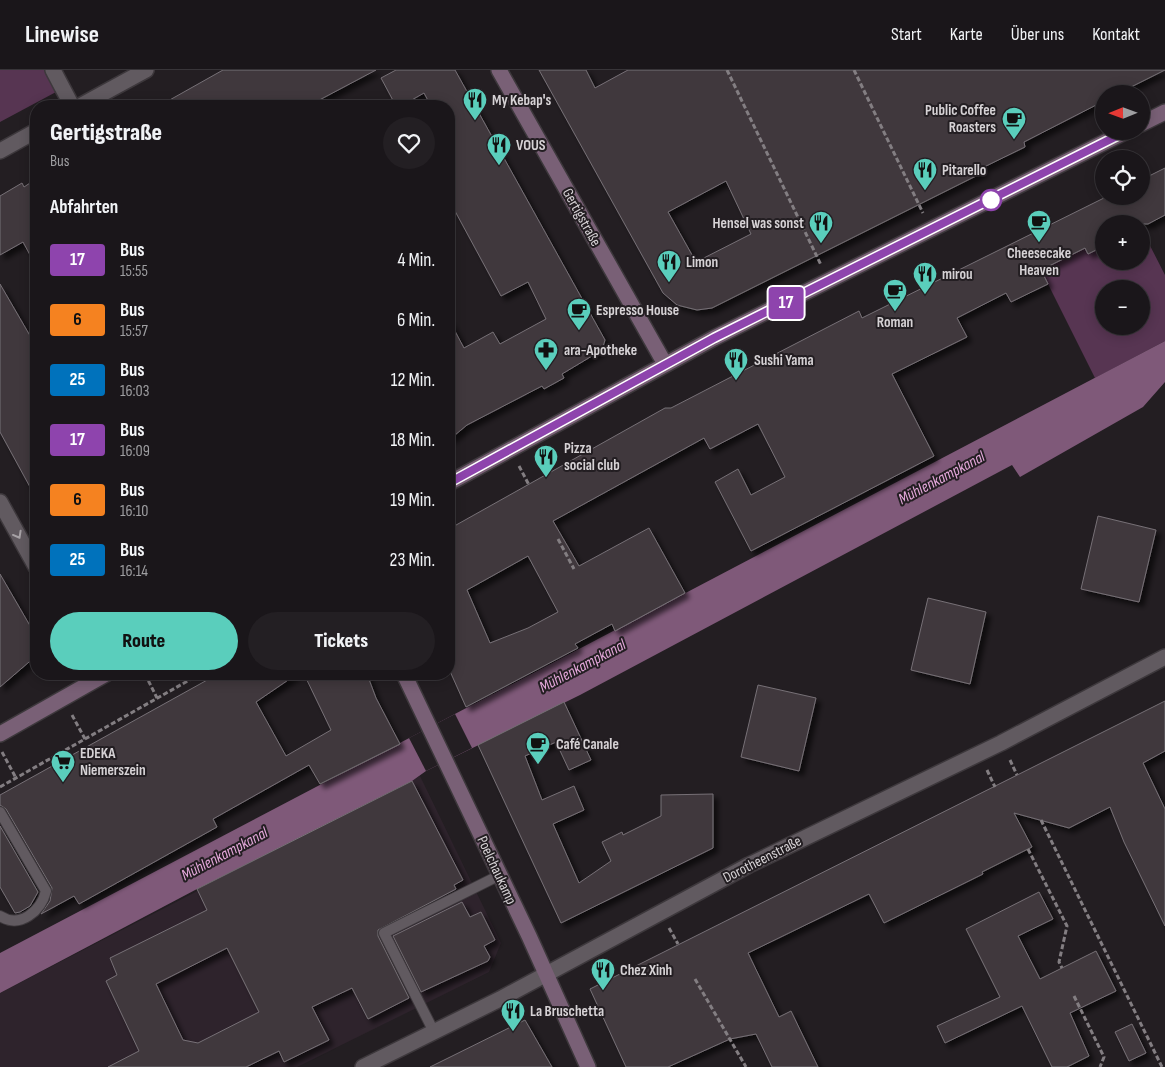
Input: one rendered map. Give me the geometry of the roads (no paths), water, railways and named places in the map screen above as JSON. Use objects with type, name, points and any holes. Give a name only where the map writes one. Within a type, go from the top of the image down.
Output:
[{"type":"street","points":[[53,70],[69,100]]},
{"type":"street","points":[[100,100],[146,70]]},
{"type":"street","name":"Gertigstraße","points":[[499,70],[665,364]]},
{"type":"street","points":[[1150,120],[1165,112]]},
{"type":"street","points":[[0,151],[30,134]]},
{"type":"street","points":[[455,480],[665,364],[1109,140]]},
{"type":"street","points":[[0,502],[30,556]]},
{"type":"street","name":"Dorotheenstraße","points":[[363,1067],[546,974],[749,865],[1001,743],[1165,657]]},
{"type":"street","points":[[0,734],[92,680]]},
{"type":"street","name":"Poelchaukamp","points":[[407,680],[500,875],[588,1067]]},
{"type":"lane","points":[[0,812],[46,891],[40,906],[27,918],[13,922],[0,916]]},
{"type":"lane","points":[[434,1032],[384,933],[500,875]]},
{"type":"water","name":"Mühlenkampkanal","points":[[1165,341],[1165,382],[1143,407],[1020,477],[1012,465],[580,695],[426,771],[412,781],[197,889],[0,993],[0,953]]},
{"type":"place","name":"My Kebap's","points":[[475,121]]},
{"type":"place","name":"Public Coffee Roasters","points":[[1014,140]]},
{"type":"place","name":"VOUS","points":[[499,166]]},
{"type":"place","name":"Pitarello","points":[[925,191]]},
{"type":"place","name":"Cheesecake Heaven","points":[[1039,243]]},
{"type":"place","name":"Hensel was sonst","points":[[821,244]]},
{"type":"place","name":"Limon","points":[[669,283]]},
{"type":"place","name":"mirou","points":[[925,295]]},
{"type":"place","name":"Roman","points":[[895,312]]},
{"type":"place","name":"Espresso House","points":[[579,331]]},
{"type":"place","name":"ara-Apotheke","points":[[546,371]]},
{"type":"place","name":"Sushi Yama","points":[[736,381]]},
{"type":"place","name":"Pizza social club","points":[[546,478]]},
{"type":"place","name":"Café Canale","points":[[538,765]]},
{"type":"place","name":"EDEKA Niemerszein","points":[[63,783]]},
{"type":"place","name":"Chez Xinh","points":[[603,991]]},
{"type":"place","name":"La Bruschetta","points":[[513,1032]]}]
